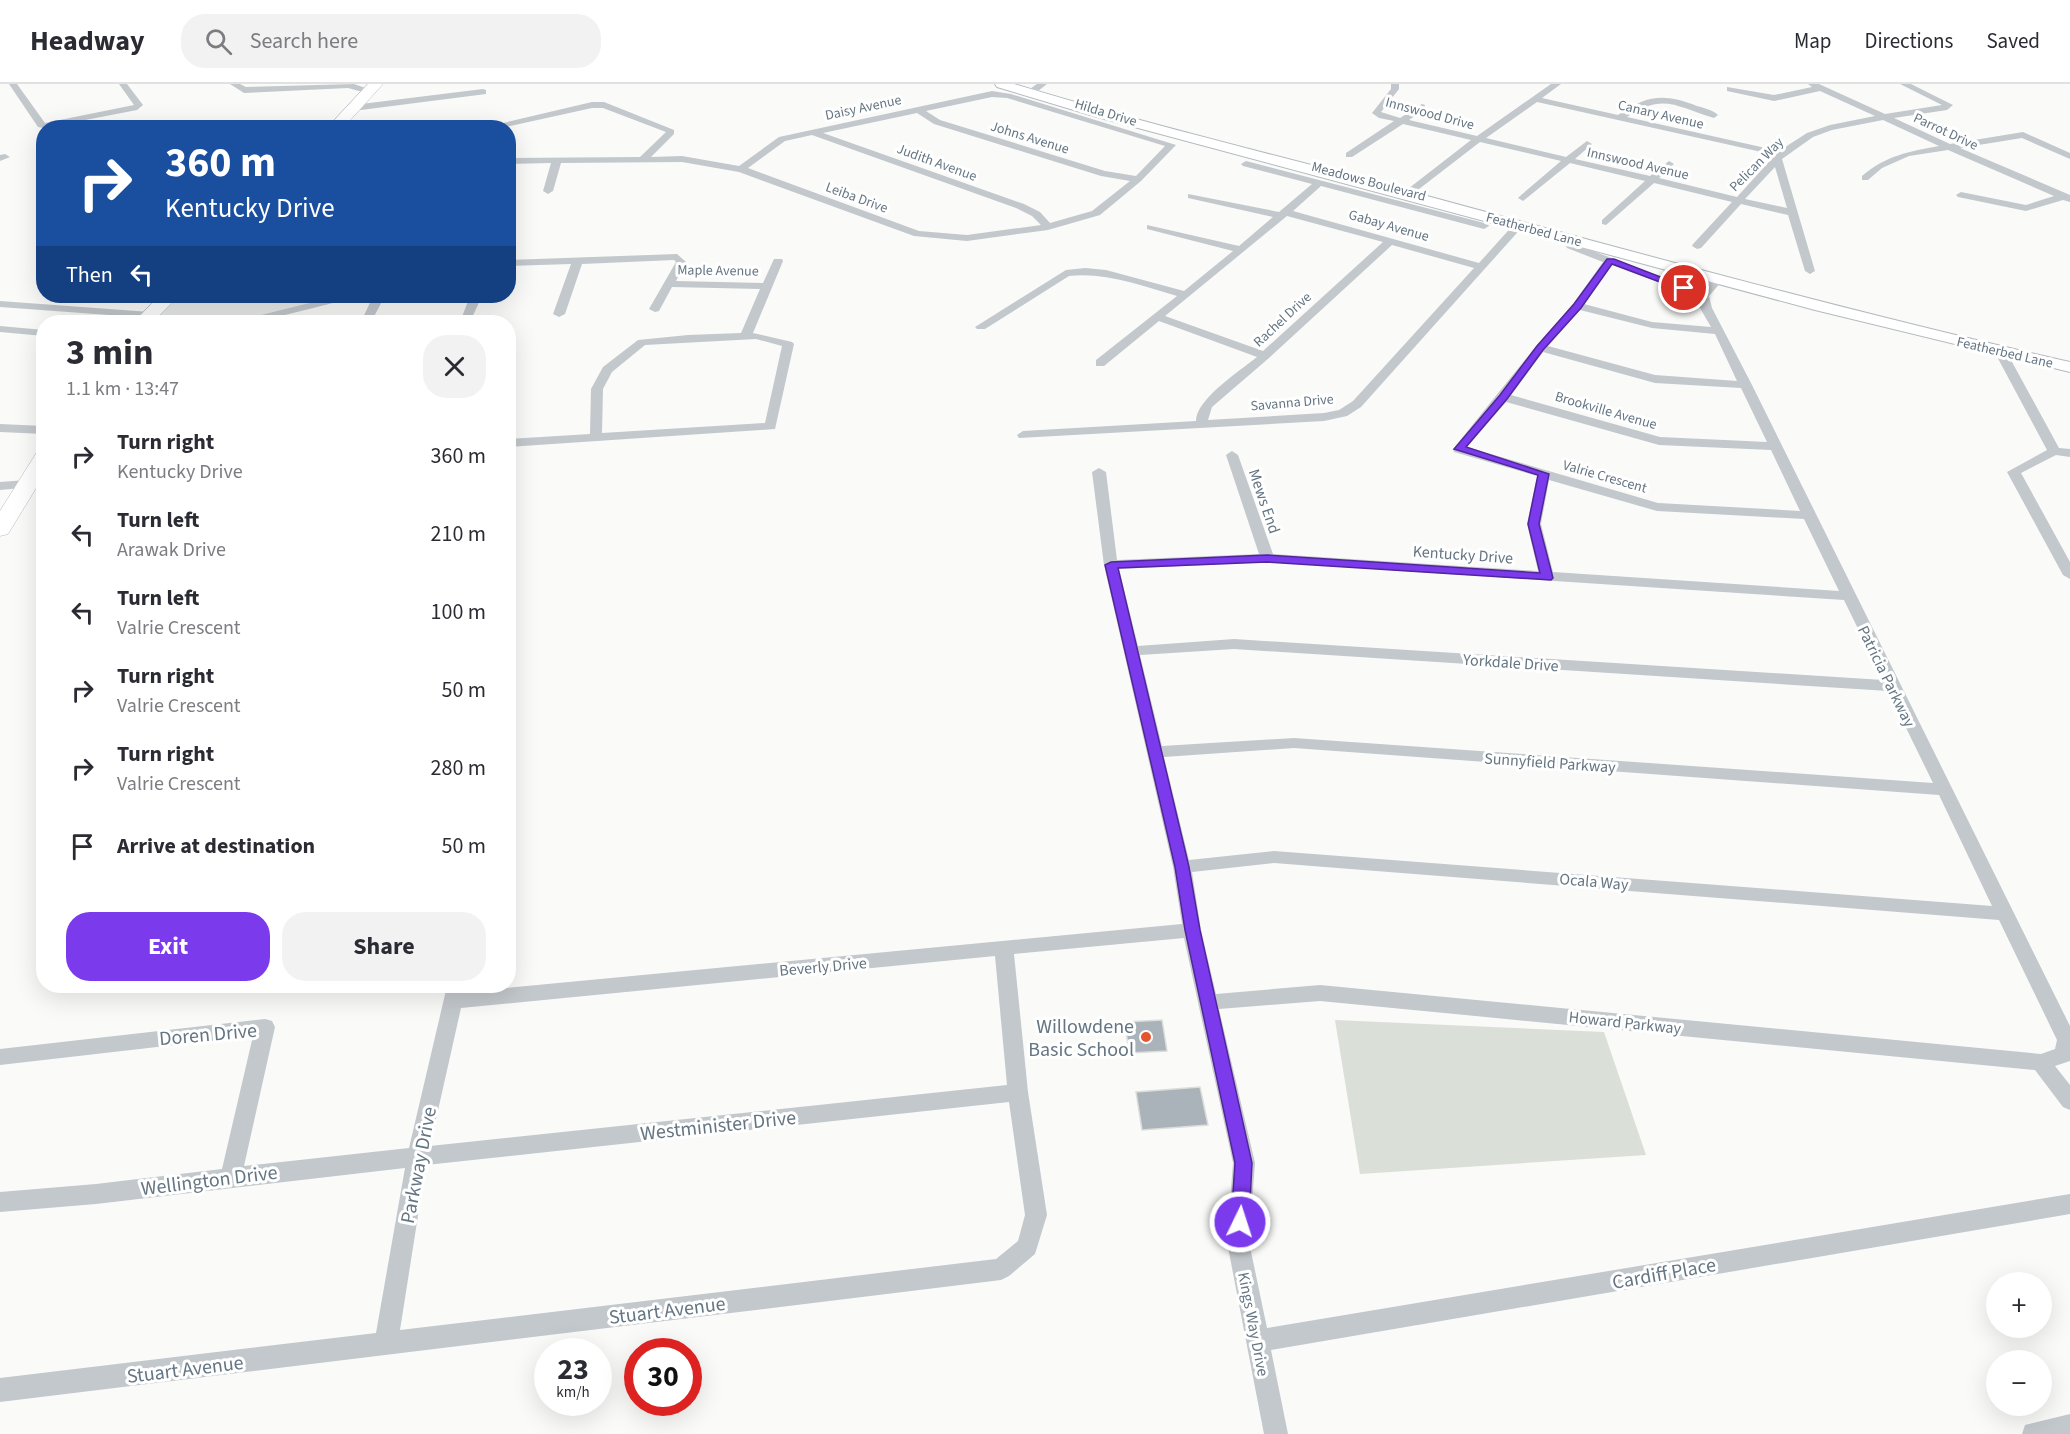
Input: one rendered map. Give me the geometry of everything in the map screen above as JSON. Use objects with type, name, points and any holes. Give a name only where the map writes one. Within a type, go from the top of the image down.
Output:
[{"type":"main road","points":[[342,120],[373,87]]},
{"type":"main road","name":"Featherbed Lane","points":[[1000,89],[1030,93],[1081,113],[1407,194],[1718,280],[2070,367]]},
{"type":"main road","points":[[150,315],[161,303]]},
{"type":"main road","points":[[0,529],[36,469]]},
{"type":"street","points":[[13,84],[38,120]]},
{"type":"street","points":[[74,120],[137,107],[139,105],[123,84]]},
{"type":"street","points":[[235,85],[293,84]]},
{"type":"street","points":[[1030,93],[1043,84]]},
{"type":"street","name":"Innswood Drive","points":[[1395,84],[1395,89],[1376,113],[1400,121],[1478,139]]},
{"type":"street","points":[[1407,194],[1478,139],[1557,84]]},
{"type":"street","name":"Pelican Way","points":[[1697,246],[1779,157],[1810,135],[1830,128],[1949,105],[1904,84]]},
{"type":"street","points":[[235,85],[238,89],[251,91],[348,85],[373,87]]},
{"type":"street","points":[[1730,89],[1774,98],[1816,86]]},
{"type":"street","name":"Parrot Drive","points":[[1816,86],[2066,198]]},
{"type":"street","name":"Daisy Avenue","points":[[741,169],[782,139],[983,95],[1000,89]]},
{"type":"street","name":"Hilda Drive","points":[[1000,89],[1081,113],[1171,145]]},
{"type":"street","points":[[353,108],[483,92]]},
{"type":"street","points":[[1619,118],[1638,104],[1657,98],[1669,99],[1714,115]]},
{"type":"street","name":"Canary Avenue","points":[[1535,99],[1779,157]]},
{"type":"street","points":[[516,121],[592,105],[614,107],[671,132],[643,159]]},
{"type":"street","points":[[1349,155],[1422,106]]},
{"type":"street","name":"Johns Avenue","points":[[918,109],[937,122],[1104,174],[1138,179]]},
{"type":"street","name":"Judith Avenue","points":[[811,132],[1020,206],[1036,214],[1048,227]]},
{"type":"street","points":[[1865,178],[1879,166],[1907,154],[2023,135],[2070,156]]},
{"type":"street","name":"Innswood Avenue","points":[[1478,139],[1793,213]]},
{"type":"street","points":[[1523,198],[1587,144]]},
{"type":"street","name":"Leiba Drive","points":[[516,161],[682,159],[741,169],[918,234],[967,238],[1048,227],[1096,213],[1138,179],[1171,145]]},
{"type":"street","points":[[1779,157],[1810,271]]},
{"type":"street","points":[[548,191],[557,160]]},
{"type":"street","name":"Meadows Boulevard","points":[[1246,164],[1484,226]]},
{"type":"street","points":[[1606,222],[1669,164]]},
{"type":"street","points":[[1100,363],[1241,250],[1320,182]]},
{"type":"street","points":[[1961,195],[2026,208],[2066,198]]},
{"type":"street","name":"Gabay Avenue","points":[[1191,196],[1284,214],[1483,267]]},
{"type":"street","name":"Savanna Drive","points":[[1023,435],[1324,417],[1342,413],[1357,404],[1519,225]]},
{"type":"street","points":[[1151,227],[1241,250]]},
{"type":"street","name":"Rachel Drive","points":[[1202,423],[1202,414],[1207,405],[1265,356],[1390,241]]},
{"type":"street","points":[[1571,246],[1703,295],[1718,280]]},
{"type":"street","points":[[516,263],[677,257],[681,262],[656,309]]},
{"type":"street","points":[[560,314],[578,260]]},
{"type":"street","name":"Valrie Crescent","points":[[1611,260],[1577,306],[1540,348],[1459,449],[1656,507],[1808,515]]},
{"type":"street","points":[[745,337],[778,261]]},
{"type":"street","points":[[981,327],[1066,273],[1085,271],[1106,273],[1184,294]]},
{"type":"street","name":"Maple Avenue","points":[[669,284],[767,286]]},
{"type":"street","name":"Patricia Parkway","points":[[1703,295],[1706,308],[1746,385],[1891,686],[2067,1040],[2064,1055],[2041,1062]]},
{"type":"street","points":[[285,315],[326,303]]},
{"type":"street","points":[[0,304],[107,315]]},
{"type":"street","points":[[1577,306],[1652,325],[1719,332]]},
{"type":"street","points":[[1157,317],[1265,356]]},
{"type":"street","points":[[0,329],[36,332]]},
{"type":"street","points":[[516,442],[771,426],[788,344],[756,336],[642,342],[607,370],[597,389],[596,437]]},
{"type":"street","points":[[1540,348],[1655,379],[1746,385]]},
{"type":"street","points":[[2000,351],[2055,451]]},
{"type":"street","name":"Brookville Avenue","points":[[1503,397],[1659,441],[1774,446]]},
{"type":"street","points":[[0,428],[36,430]]},
{"type":"street","points":[[2070,453],[2055,451],[2014,472],[2070,574]]},
{"type":"street","name":"Mews End","points":[[1232,455],[1267,558]]},
{"type":"street","name":"Kings Way Drive","points":[[1099,472],[1111,565],[1182,867],[1192,930],[1244,1163],[1238,1242],[1276,1434]]},
{"type":"street","points":[[1544,474],[1533,524],[1547,578]]},
{"type":"street","points":[[0,486],[27,484]]},
{"type":"street","name":"Kentucky Drive","points":[[1111,565],[1267,558],[1849,596]]},
{"type":"street","name":"Yorkdale Drive","points":[[1131,651],[1234,644],[1891,686]]},
{"type":"street","name":"Sunnyfield Parkway","points":[[1156,752],[1294,743],[1944,790]]},
{"type":"street","name":"Ocala Way","points":[[1182,867],[1274,857],[2006,914]]},
{"type":"street","name":"Beverly Drive","points":[[516,988],[1005,949],[1192,930]]},
{"type":"street","name":"Stuart Avenue","points":[[0,1390],[1001,1269],[1027,1247],[1036,1215],[1018,1092],[1005,949]]},
{"type":"street","name":"Parkway Drive","points":[[386,1345],[417,1158],[455,993]]},
{"type":"street","name":"Howard Parkway","points":[[1208,1002],[1320,993],[2041,1062]]},
{"type":"street","name":"Doren Drive","points":[[0,1056],[266,1027],[231,1177]]},
{"type":"street","points":[[2041,1062],[2070,1101]]},
{"type":"street","name":"Westminister Drive","points":[[417,1158],[1018,1092]]},
{"type":"street","name":"Wellington Drive","points":[[0,1202],[96,1194],[231,1177],[417,1158]]},
{"type":"street","name":"Cardiff Place","points":[[1257,1341],[2070,1204]]},
{"type":"street","points":[[2034,1434],[2070,1426]]},
{"type":"shaded area","points":[[171,303],[331,303],[279,315],[160,315]]},
{"type":"shaded area","points":[[1335,1020],[1604,1032],[1646,1155],[1360,1174]]},
{"type":"building","name":"Willowdene Basic School","points":[[1162,1020],[1167,1051],[1129,1053],[1125,1022]]},
{"type":"building","points":[[1200,1087],[1208,1125],[1142,1130],[1136,1092]]},
{"type":"place","name":"Willowdene Basic School","points":[[1146,1037]]},
{"type":"route","points":[[1240,1222],[1244,1163],[1192,930],[1182,867],[1111,565],[1267,558],[1547,578],[1533,524],[1544,474],[1459,449],[1540,348],[1577,306],[1611,260],[1684,288]]}]
